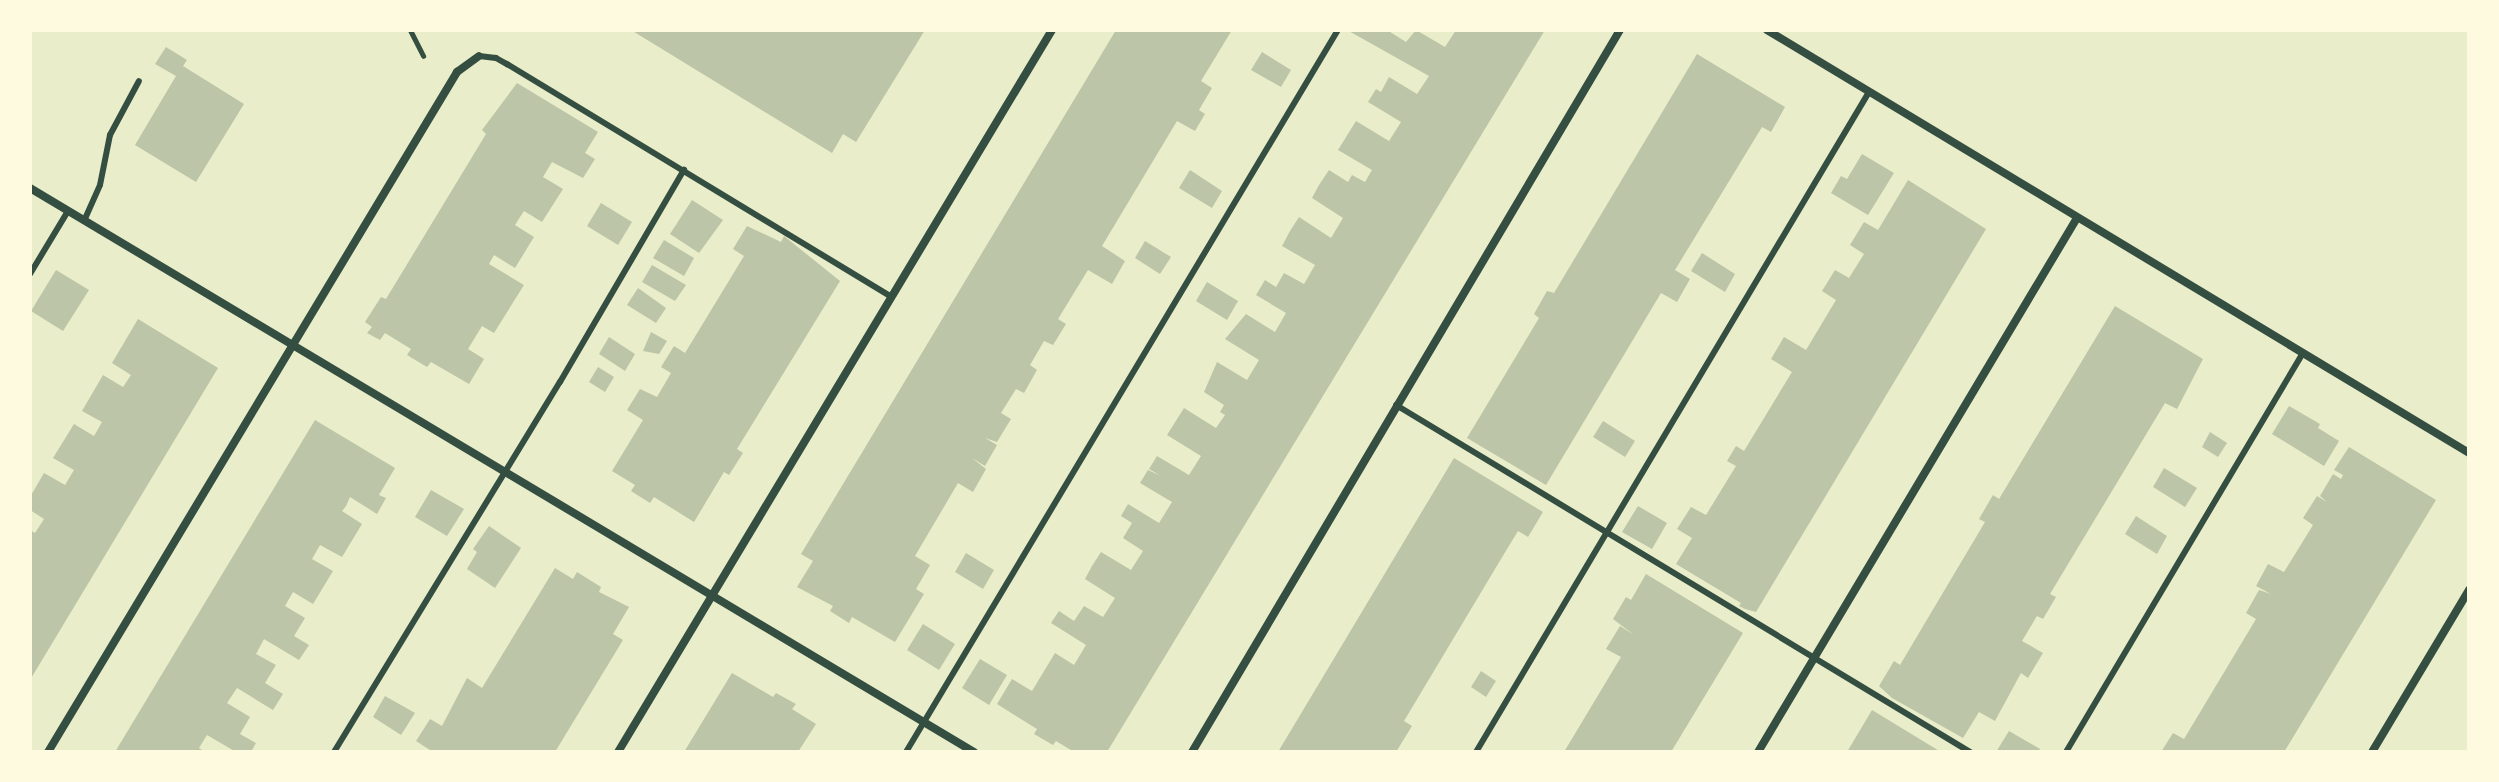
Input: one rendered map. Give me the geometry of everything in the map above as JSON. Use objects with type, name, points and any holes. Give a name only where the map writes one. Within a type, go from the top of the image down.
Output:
[{"type":"street","points":[[618,752],[1052,30]]},
{"type":"street","points":[[1192,752],[1620,30]]},
{"type":"street","points":[[1767,30],[2469,453]]},
{"type":"street","points":[[48,752],[457,72],[479,56]]},
{"type":"street","points":[[30,188],[974,752]]},
{"type":"street","points":[[1758,752],[2077,218]]},
{"type":"street","points":[[2372,752],[2469,590]]},
{"type":"lane","points":[[906,752],[1338,30]]},
{"type":"lane","points":[[479,56],[496,58],[507,64],[892,297]]},
{"type":"lane","points":[[84,221],[100,185],[110,135],[139,81]]},
{"type":"lane","points":[[1476,752],[1869,92]]},
{"type":"lane","points":[[334,752],[684,170]]},
{"type":"lane","points":[[30,274],[68,211]]},
{"type":"lane","points":[[2066,752],[2302,354]]},
{"type":"lane","points":[[1396,405],[1970,752]]},
{"type":"path","points":[[410,30],[423,56]]},
{"type":"building","points":[[631,30],[925,30],[856,142],[843,134],[832,153]]},
{"type":"building","points":[[1116,30],[1232,30],[1201,81],[1212,88],[1199,110],[1205,114],[1195,131],[1177,121],[1102,246],[1125,261],[1112,284],[1088,270],[1058,319],[1066,324],[1053,345],[1044,341],[1030,365],[1037,370],[1024,393],[1016,389],[1001,413],[1011,419],[997,442],[985,438],[997,445],[985,466],[972,458],[986,469],[973,492],[958,483],[915,556],[930,565],[916,589],[924,594],[895,642],[852,617],[849,623],[830,611],[833,606],[797,587],[813,561],[801,554]]},
{"type":"building","points":[[1347,30],[1387,30],[1406,42],[1416,30],[1445,47],[1456,30],[1545,30],[1107,752],[1074,752],[1056,741],[1053,745],[1034,734],[1037,729],[997,704],[1012,679],[1032,691],[1055,653],[1074,665],[1086,645],[1051,623],[1059,611],[1074,621],[1084,606],[1103,617],[1115,598],[1085,579],[1101,552],[1131,570],[1143,551],[1123,538],[1132,523],[1121,516],[1128,504],[1159,523],[1172,502],[1140,483],[1148,470],[1161,476],[1149,469],[1157,456],[1189,475],[1201,456],[1167,435],[1184,408],[1216,428],[1225,415],[1220,412],[1224,405],[1204,392],[1217,362],[1247,380],[1259,360],[1225,339],[1246,314],[1275,332],[1286,313],[1256,295],[1265,280],[1276,287],[1284,273],[1304,284],[1315,265],[1282,246],[1290,231],[1299,217],[1331,238],[1343,218],[1312,198],[1319,185],[1329,170],[1348,182],[1352,175],[1365,182],[1372,170],[1338,150],[1356,121],[1389,141],[1401,122],[1368,102],[1376,89],[1381,92],[1389,77],[1417,94],[1429,76]]},
{"type":"building","points":[[166,47],[187,60],[183,66],[244,104],[196,182],[135,145],[176,76],[155,64]]},
{"type":"building","points":[[1262,52],[1291,70],[1281,87],[1251,70]]},
{"type":"building","points":[[1697,54],[1785,107],[1771,132],[1762,127],[1675,270],[1690,279],[1677,302],[1661,293],[1546,485],[1467,438],[1539,318],[1534,314],[1547,291],[1554,293]]},
{"type":"building","points":[[517,83],[598,132],[585,153],[595,159],[583,178],[552,162],[543,177],[563,189],[542,222],[524,211],[515,225],[534,237],[515,268],[494,255],[489,264],[524,285],[494,333],[482,326],[468,349],[484,359],[469,384],[431,362],[427,367],[407,355],[411,349],[385,333],[380,340],[367,333],[372,327],[365,322],[381,297],[386,299],[486,134],[482,130]]},
{"type":"building","points":[[1862,154],[1894,173],[1868,215],[1831,193],[1841,176],[1847,179]]},
{"type":"building","points":[[1190,170],[1222,191],[1212,208],[1179,188]]},
{"type":"building","points":[[1908,180],[1986,229],[1756,612],[1745,609],[1739,606],[1741,603],[1676,564],[1692,538],[1677,529],[1691,507],[1706,515],[1736,466],[1727,461],[1736,446],[1744,451],[1792,372],[1771,359],[1784,337],[1806,350],[1836,300],[1822,291],[1835,270],[1849,278],[1864,254],[1850,245],[1864,222],[1878,230]]},
{"type":"building","points":[[692,200],[723,220],[699,253],[670,234]]},
{"type":"building","points":[[601,203],[632,222],[618,245],[587,226]]},
{"type":"building","points":[[747,226],[781,242],[784,236],[840,281],[737,449],[743,453],[729,475],[724,472],[694,522],[654,497],[650,503],[631,491],[635,485],[612,471],[643,420],[627,410],[640,389],[657,397],[671,373],[661,367],[674,346],[685,353],[744,256],[733,249]]},
{"type":"building","points":[[664,240],[694,258],[684,276],[653,258]]},
{"type":"building","points":[[1145,241],[1171,257],[1160,274],[1135,258]]},
{"type":"building","points":[[1702,253],[1735,274],[1725,292],[1691,271]]},
{"type":"building","points":[[652,265],[686,285],[675,301],[642,282]]},
{"type":"building","points":[[56,270],[89,290],[63,331],[31,311]]},
{"type":"building","points":[[1207,282],[1238,301],[1227,320],[1196,301]]},
{"type":"building","points":[[638,288],[666,308],[656,323],[627,305]]},
{"type":"building","points":[[2115,306],[2203,359],[2177,409],[2165,403],[2050,594],[2056,597],[2043,619],[2037,616],[2022,641],[2043,653],[2028,678],[2021,673],[1995,721],[1979,712],[1963,738],[1892,698],[1879,686],[1894,661],[1900,665],[1985,522],[1979,519],[1993,495],[1999,499]]},
{"type":"building","points":[[138,319],[218,368],[30,680],[30,530],[35,533],[44,519],[30,510],[30,497],[44,473],[65,485],[74,470],[53,458],[74,424],[94,436],[102,422],[82,411],[103,375],[123,387],[131,375],[112,363]]},
{"type":"building","points":[[651,332],[667,341],[659,354],[643,351]]},
{"type":"building","points":[[609,337],[635,354],[625,371],[599,354]]},
{"type":"building","points":[[598,367],[614,377],[605,392],[589,382]]},
{"type":"building","points":[[2289,406],[2320,424],[2318,428],[2339,441],[2324,466],[2272,434]]},
{"type":"building","points":[[315,420],[395,468],[379,495],[386,498],[377,514],[350,497],[342,511],[362,524],[342,557],[320,545],[312,559],[333,571],[313,604],[293,592],[285,606],[305,618],[294,636],[309,645],[299,660],[264,639],[256,654],[276,665],[265,683],[283,694],[273,710],[237,688],[227,703],[250,717],[240,734],[256,743],[251,752],[236,752],[207,735],[199,748],[205,752],[115,752]]},
{"type":"building","points":[[1603,421],[1635,441],[1625,457],[1593,437]]},
{"type":"building","points":[[2210,432],[2227,443],[2218,457],[2202,447]]},
{"type":"building","points":[[2349,447],[2436,500],[2284,752],[2161,752],[2173,733],[2184,739],[2256,619],[2246,613],[2259,590],[2271,594],[2256,586],[2268,564],[2284,572],[2313,525],[2303,518],[2317,496],[2327,502],[2320,496],[2333,474],[2341,479],[2343,475],[2334,470]]},
{"type":"building","points":[[1454,458],[1543,512],[1528,537],[1518,531],[1404,721],[1412,726],[1396,752],[1278,752]]},
{"type":"building","points":[[2164,468],[2197,488],[2185,507],[2153,487]]},
{"type":"building","points":[[431,490],[464,509],[447,536],[415,517]]},
{"type":"building","points":[[1638,506],[1667,523],[1652,549],[1622,532]]},
{"type":"building","points":[[2136,516],[2167,536],[2157,554],[2125,534]]},
{"type":"building","points":[[489,526],[521,548],[495,588],[467,569],[477,552],[473,549]]},
{"type":"building","points":[[966,553],[994,570],[983,589],[955,572]]},
{"type":"building","points":[[555,568],[573,579],[577,572],[601,587],[599,592],[629,607],[613,634],[623,640],[555,752],[433,752],[416,741],[430,719],[442,726],[467,678],[482,688]]},
{"type":"building","points":[[1646,574],[1743,633],[1671,752],[1564,752],[1621,657],[1606,649],[1620,626],[1634,635],[1613,619],[1626,597],[1631,600]]},
{"type":"building","points":[[923,624],[955,644],[939,670],[907,650]]},
{"type":"building","points":[[980,659],[1007,675],[989,705],[962,688]]},
{"type":"building","points":[[1481,671],[1496,681],[1486,697],[1471,687]]},
{"type":"building","points":[[732,673],[773,697],[776,693],[796,704],[792,709],[816,724],[798,752],[684,752]]},
{"type":"building","points":[[385,696],[415,713],[401,735],[373,717]]},
{"type":"building","points":[[1872,710],[1941,752],[1847,752]]},
{"type":"building","points":[[2009,731],[2040,749],[2038,752],[1996,752]]}]
